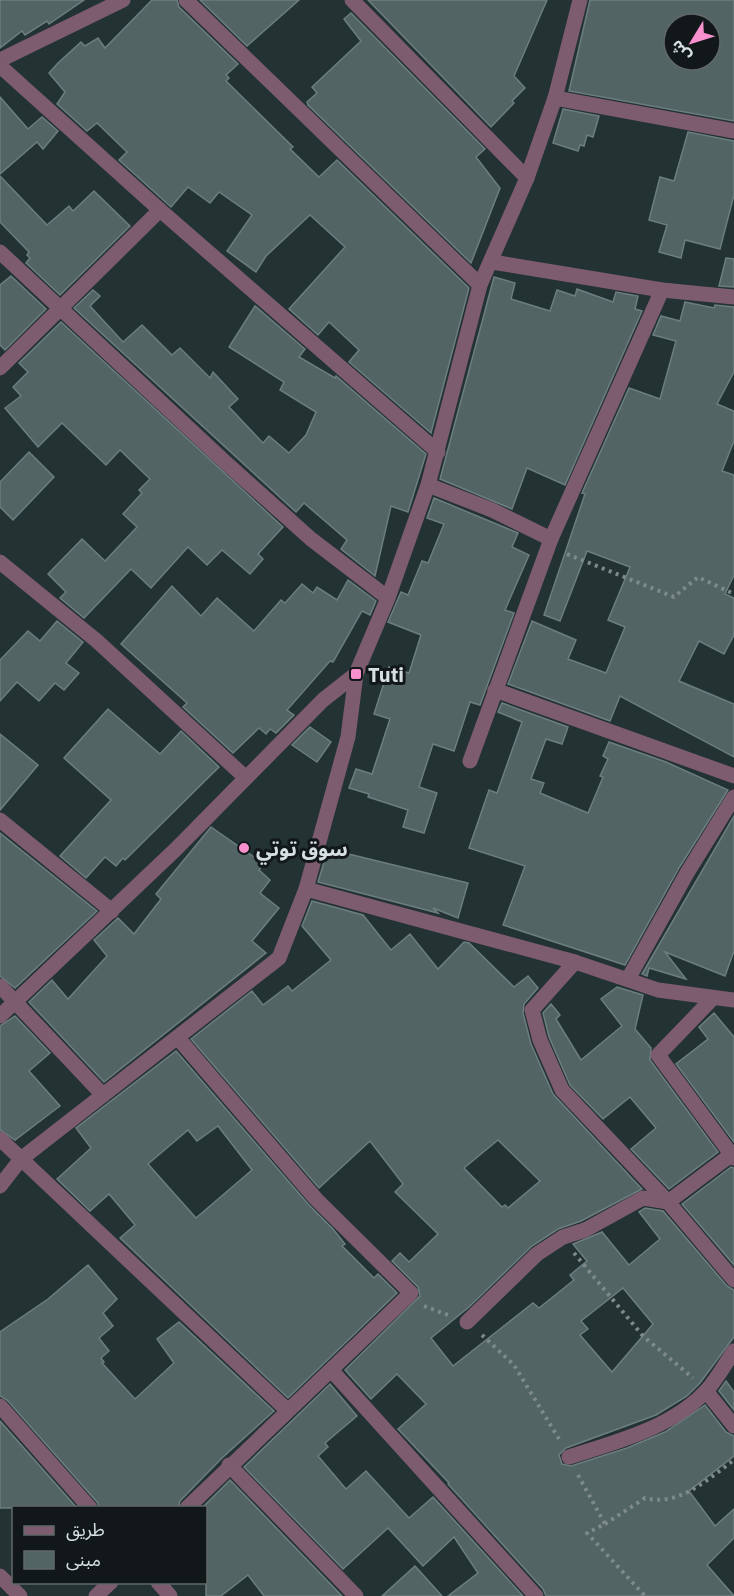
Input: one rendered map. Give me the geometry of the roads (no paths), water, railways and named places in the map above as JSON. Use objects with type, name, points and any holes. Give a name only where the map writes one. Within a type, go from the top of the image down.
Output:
[{"type":"street","points":[[0,60],[123,0]]},
{"type":"street","points":[[186,0],[480,285]]},
{"type":"street","points":[[352,0],[527,178]]},
{"type":"street","points":[[0,1186],[21,1159],[279,958],[306,889],[348,737],[356,674],[388,598],[428,485],[480,285],[527,178],[555,98],[580,0]]},
{"type":"street","points":[[0,66],[160,210],[438,452]]},
{"type":"street","points":[[555,98],[734,130]]},
{"type":"street","points":[[0,368],[160,210]]},
{"type":"street","points":[[0,252],[302,531],[388,598]]},
{"type":"street","points":[[492,262],[662,290],[734,297]]},
{"type":"street","points":[[470,761],[551,543],[662,290]]},
{"type":"street","points":[[428,485],[492,510],[551,543]]},
{"type":"street","points":[[0,562],[97,641],[246,778]]},
{"type":"street","points":[[0,1016],[112,911],[322,700],[356,674]]},
{"type":"street","points":[[495,690],[734,776]]},
{"type":"street","points":[[628,979],[687,873],[734,797]]},
{"type":"street","points":[[0,820],[112,911]]},
{"type":"street","points":[[306,889],[575,962],[658,990],[734,1000]]},
{"type":"street","points":[[575,962],[532,1010],[540,1040],[566,1095],[668,1202],[734,1280]]},
{"type":"street","points":[[0,986],[103,1095]]},
{"type":"street","points":[[467,1322],[537,1254],[563,1237],[585,1230],[643,1198],[668,1202],[733,1156],[658,1055],[713,998]]},
{"type":"street","points":[[178,1038],[316,1199],[411,1293],[332,1371],[229,1465],[189,1506]]},
{"type":"street","points":[[0,1139],[287,1410]]},
{"type":"street","points":[[568,1457],[652,1428],[706,1391],[734,1352]]},
{"type":"street","points":[[332,1371],[536,1596]]},
{"type":"street","points":[[706,1391],[734,1426]]},
{"type":"street","points":[[0,1406],[88,1506]]},
{"type":"street","points":[[229,1465],[356,1596]]},
{"type":"street","points":[[0,1576],[20,1596]]},
{"type":"street","points":[[96,1596],[109,1584]]},
{"type":"street","points":[[160,1584],[170,1596]]},
{"type":"place","name":"Tuti","points":[[356,674]]},
{"type":"place","name":"سوق توتي","points":[[244,848]]}]
